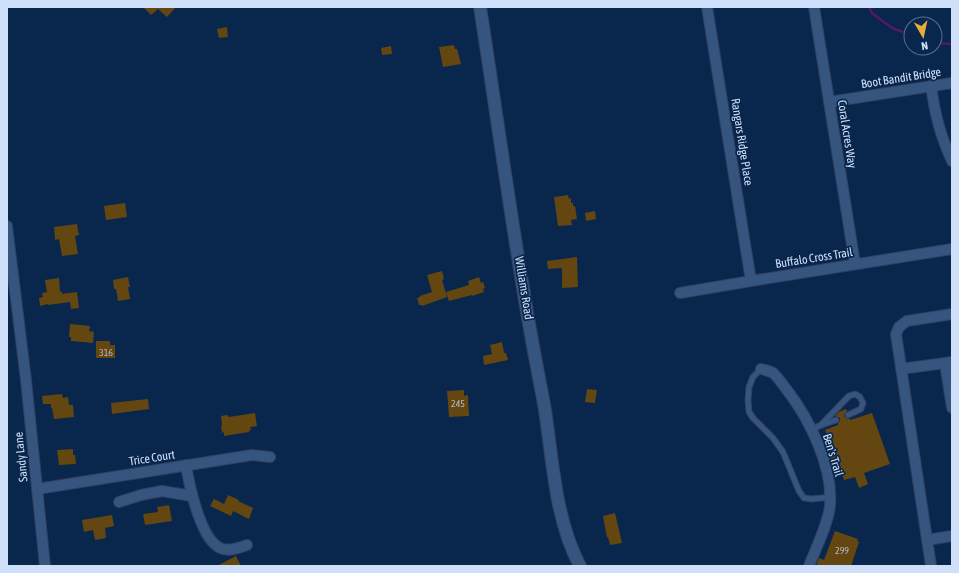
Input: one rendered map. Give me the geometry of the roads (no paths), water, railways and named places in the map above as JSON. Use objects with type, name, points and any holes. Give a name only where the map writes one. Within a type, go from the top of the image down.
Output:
[{"type":"street","name":"Williams Road","points":[[480,7],[524,294],[548,425],[558,500],[567,536],[580,566]]},
{"type":"street","name":"Rangars Ridge Place","points":[[707,7],[751,281]]},
{"type":"street","name":"Coral Acres Way","points":[[814,7],[855,264]]},
{"type":"street","name":"Boot Bandit Bridge","points":[[829,102],[952,83]]},
{"type":"street","points":[[931,86],[938,126],[952,161]]},
{"type":"street","name":"Sandy Lane","points":[[7,226],[26,380],[45,566]]},
{"type":"street","name":"Buffalo Cross Trail","points":[[680,293],[952,249]]},
{"type":"street","points":[[930,566],[896,334],[899,327],[907,321],[952,314]]},
{"type":"street","points":[[901,369],[949,363],[952,408]]},
{"type":"street","name":"Ben's Trail","points":[[761,369],[773,373],[796,401],[808,423],[816,428],[820,450],[827,474],[830,507],[826,523],[809,566]]},
{"type":"street","name":"Trice Court","points":[[37,489],[252,455],[270,457]]},
{"type":"street","points":[[186,465],[192,496],[206,533],[215,545],[222,549],[234,549],[247,545]]},
{"type":"street","points":[[119,502],[141,495],[162,491],[192,496]]},
{"type":"street","points":[[927,540],[952,536]]},
{"type":"lane","points":[[761,369],[752,377],[749,387],[749,412],[773,438],[783,452],[799,491],[804,498],[812,499],[830,497]]},
{"type":"lane","points":[[816,428],[849,396],[855,394],[860,397],[862,403],[860,409],[848,415]]},
{"type":"lane","points":[[816,428],[836,420]]},
{"type":"waterway","points":[[869,7],[872,13],[892,28],[903,32]]},
{"type":"waterway","points":[[943,43],[952,44]]}]
